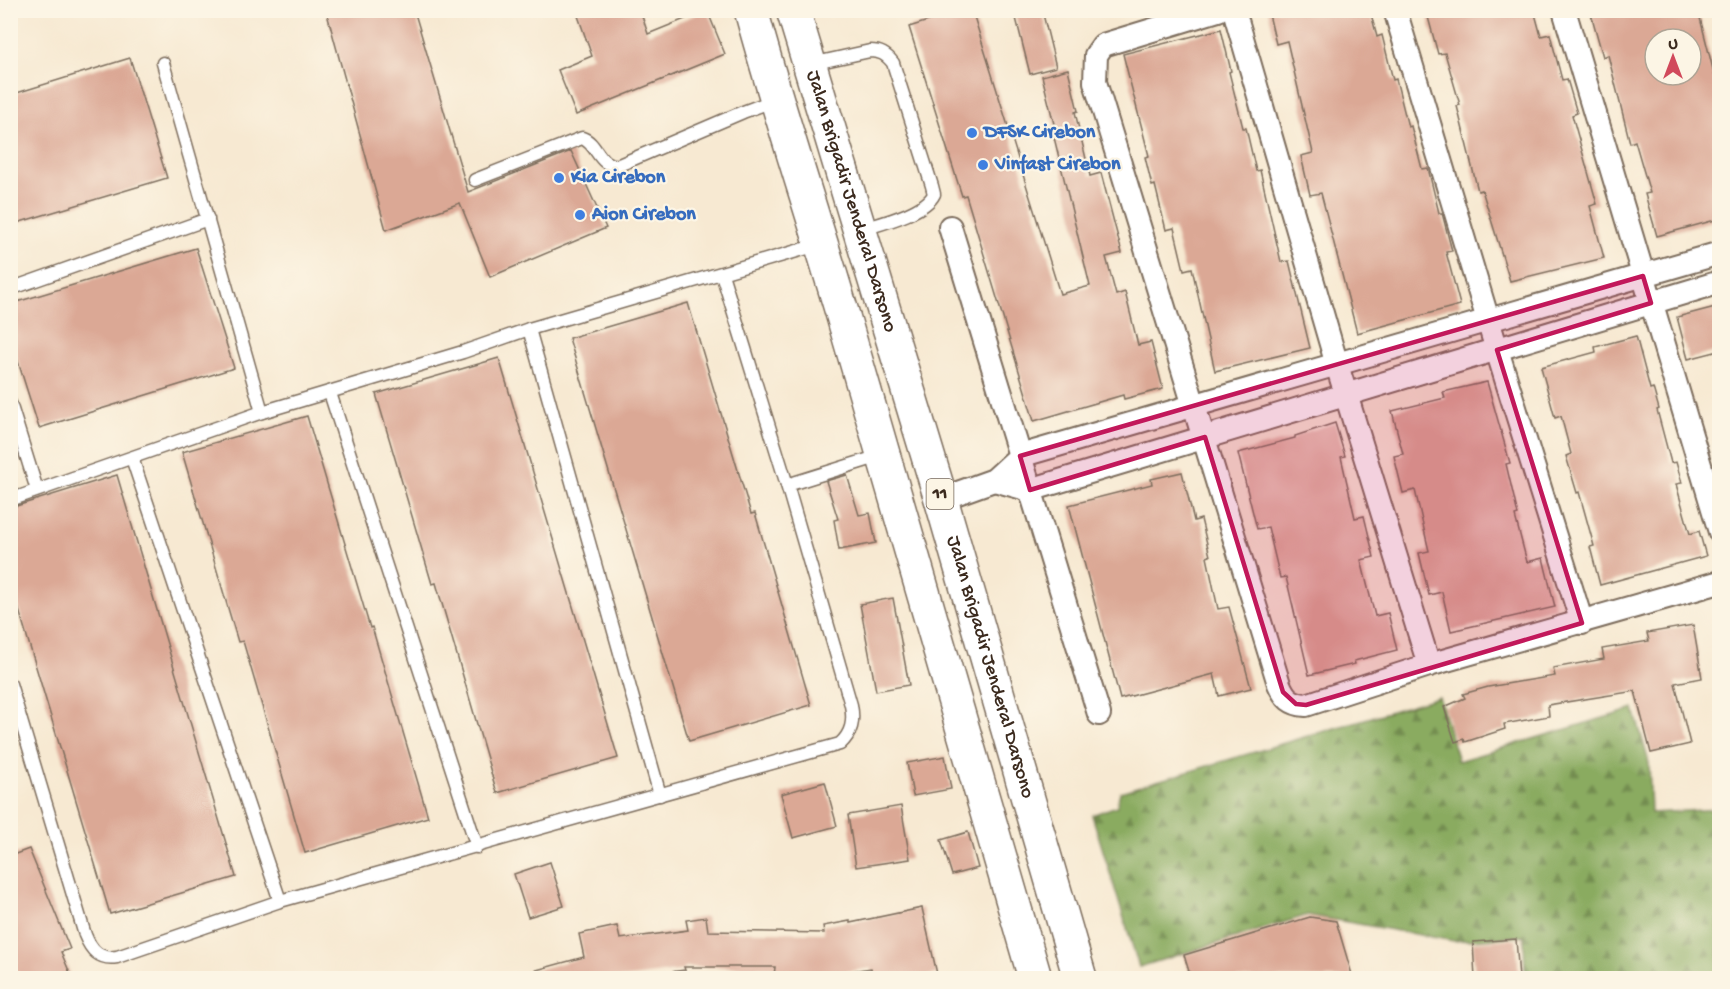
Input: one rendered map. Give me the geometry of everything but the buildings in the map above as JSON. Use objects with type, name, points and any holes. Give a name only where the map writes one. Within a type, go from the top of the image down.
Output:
[{"type":"highway","name":"Jalan Brigadir Jenderal Darsono","points":[[750,10],[775,100],[822,244],[1035,978]]},
{"type":"highway","name":"Jalan Brigadir Jenderal Darsono","points":[[793,10],[941,499],[1080,978]]},
{"type":"street","points":[[1218,10],[1103,45],[1096,55],[1095,82],[1279,684],[1288,700],[1306,705],[1429,665],[1719,582]]},
{"type":"street","points":[[1234,10],[1337,365],[1429,665]]},
{"type":"street","points":[[1395,10],[1582,623]]},
{"type":"street","points":[[1564,10],[1719,532]]},
{"type":"street","points":[[950,227],[1099,714]]},
{"type":"street","points":[[941,499],[994,480],[1020,456],[1719,254]]},
{"type":"street","points":[[994,480],[1030,490],[1719,282]]},
{"type":"lane","points":[[810,64],[870,51],[879,52],[888,57],[893,63],[932,186],[934,194],[928,202],[906,214],[860,230]]},
{"type":"lane","points":[[164,63],[262,412]]},
{"type":"lane","points":[[475,180],[582,138],[589,141],[605,162],[614,166],[619,165],[775,100]]},
{"type":"lane","points":[[10,289],[208,219]]},
{"type":"lane","points":[[10,500],[262,412],[463,352],[529,329],[822,244]]},
{"type":"lane","points":[[10,684],[85,935],[93,951],[107,958],[117,957],[280,901],[840,744],[849,733],[852,705],[722,274]]},
{"type":"lane","points":[[529,329],[660,795]]},
{"type":"lane","points":[[330,393],[477,847]]},
{"type":"lane","points":[[10,403],[37,490]]},
{"type":"lane","points":[[787,485],[884,455]]},
{"type":"lane","points":[[132,458],[280,901]]},
{"type":"highlighted area","points":[[1643,276],[1651,303],[1497,350],[1582,623],[1306,705],[1296,704],[1283,692],[1205,437],[1030,490],[1020,456]]},
{"type":"green space","points":[[1439,697],[1458,761],[1634,709],[1649,763],[1651,813],[1719,809],[1719,978],[1525,978],[1524,936],[1454,941],[1308,915],[1139,967],[1092,815],[1117,806],[1120,792]]},
{"type":"place","name":"DFSK Cirebon","points":[[972,133]]},
{"type":"place","name":"Vinfast Cirebon","points":[[983,165]]},
{"type":"place","name":"Kia Cirebon","points":[[559,178]]},
{"type":"place","name":"Aion Cirebon","points":[[580,215]]}]
